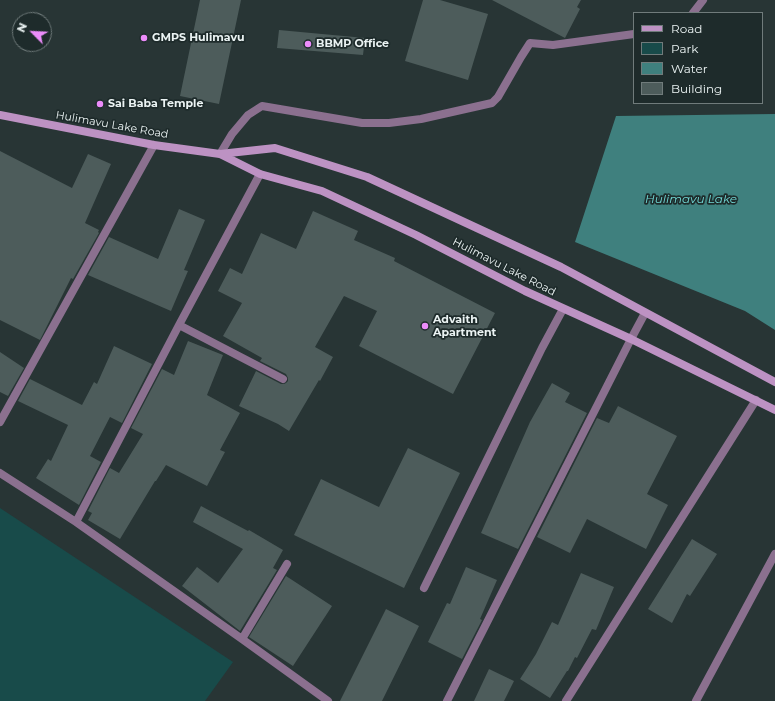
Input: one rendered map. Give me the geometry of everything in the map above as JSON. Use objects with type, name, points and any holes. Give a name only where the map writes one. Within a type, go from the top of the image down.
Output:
[{"type":"main road","name":"Hulimavu Lake Road","points":[[0,115],[154,145],[220,154],[275,148],[367,177],[560,267],[775,382]]},
{"type":"main road","name":"Hulimavu Lake Road","points":[[220,154],[260,174],[322,191],[416,235],[525,291],[631,339],[775,410]]},
{"type":"street","points":[[694,12],[703,0]]},
{"type":"street","points":[[220,154],[232,134],[248,115],[262,106],[362,123],[389,123],[421,119],[492,102],[498,97],[530,43],[553,45],[633,34]]},
{"type":"street","points":[[0,422],[154,145]]},
{"type":"street","points":[[76,522],[260,174]]},
{"type":"street","points":[[424,588],[538,355],[563,309]]},
{"type":"street","points":[[447,701],[645,313]]},
{"type":"street","points":[[179,325],[283,379]]},
{"type":"street","points":[[566,701],[756,400]]},
{"type":"street","points":[[0,473],[76,522],[327,701]]},
{"type":"street","points":[[696,701],[775,554]]},
{"type":"street","points":[[242,639],[287,564]]},
{"type":"green space","points":[[0,508],[233,662],[205,701],[0,701]]},
{"type":"water","name":"Hulimavu Lake","points":[[775,114],[775,330],[745,311],[575,242],[616,116]]},
{"type":"building","points":[[200,0],[241,0],[219,104],[180,96]]},
{"type":"building","points":[[423,0],[440,0],[488,14],[468,80],[405,61]]},
{"type":"building","points":[[492,0],[581,0],[577,7],[580,9],[565,38]]},
{"type":"building","points":[[279,30],[365,38],[363,55],[277,48]]},
{"type":"building","points":[[0,151],[72,188],[88,154],[111,164],[85,223],[99,230],[99,233],[73,279],[71,278],[40,340],[0,320]]},
{"type":"building","points":[[179,209],[205,220],[184,270],[188,271],[171,311],[88,275],[109,237],[158,259]]},
{"type":"building","points":[[313,211],[358,231],[354,240],[395,258],[394,261],[495,313],[453,394],[359,346],[377,311],[344,296],[315,347],[333,357],[289,431],[278,424],[239,406],[256,371],[281,384],[286,383],[288,378],[286,374],[260,361],[262,358],[223,336],[242,303],[218,291],[230,268],[242,274],[261,233],[296,249]]},
{"type":"building","points":[[188,341],[223,355],[207,395],[240,413],[220,450],[225,452],[207,486],[166,465],[120,539],[88,520],[92,513],[88,511],[110,468],[119,473],[143,434],[131,428],[162,369],[174,375]]},
{"type":"building","points":[[114,346],[152,364],[122,423],[110,417],[90,456],[101,462],[79,505],[36,478],[48,459],[51,461],[68,425],[18,401],[30,379],[82,405],[94,382],[97,384]]},
{"type":"building","points":[[0,352],[24,368],[8,396],[0,392]]},
{"type":"building","points":[[552,383],[570,393],[565,402],[587,413],[518,549],[481,533],[530,422]]},
{"type":"building","points":[[618,406],[677,436],[647,494],[668,505],[646,549],[587,519],[570,553],[537,537],[597,418],[609,423]]},
{"type":"building","points":[[408,448],[460,473],[404,588],[294,535],[321,479],[379,507]]},
{"type":"building","points":[[201,506],[248,531],[249,530],[283,550],[273,568],[277,570],[240,631],[182,586],[197,567],[218,583],[243,549],[193,522]]},
{"type":"building","points":[[692,539],[717,554],[690,596],[687,594],[672,623],[648,609]]},
{"type":"building","points":[[466,567],[497,580],[480,619],[482,620],[462,659],[428,642],[447,603],[450,604]]},
{"type":"building","points":[[581,573],[614,587],[596,630],[592,629],[577,658],[575,657],[568,671],[550,698],[520,679],[536,654],[552,622],[558,625]]},
{"type":"building","points":[[286,576],[332,606],[293,666],[249,637]]},
{"type":"building","points":[[386,609],[419,626],[382,701],[340,701]]},
{"type":"building","points":[[489,669],[514,681],[504,701],[474,701]]},
{"type":"place","name":"GMPS Hulimavu","points":[[144,38]]},
{"type":"place","name":"BBMP Office","points":[[308,44]]},
{"type":"place","name":"Sai Baba Temple","points":[[100,104]]},
{"type":"place","name":"Advaith Apartment","points":[[425,326]]}]
